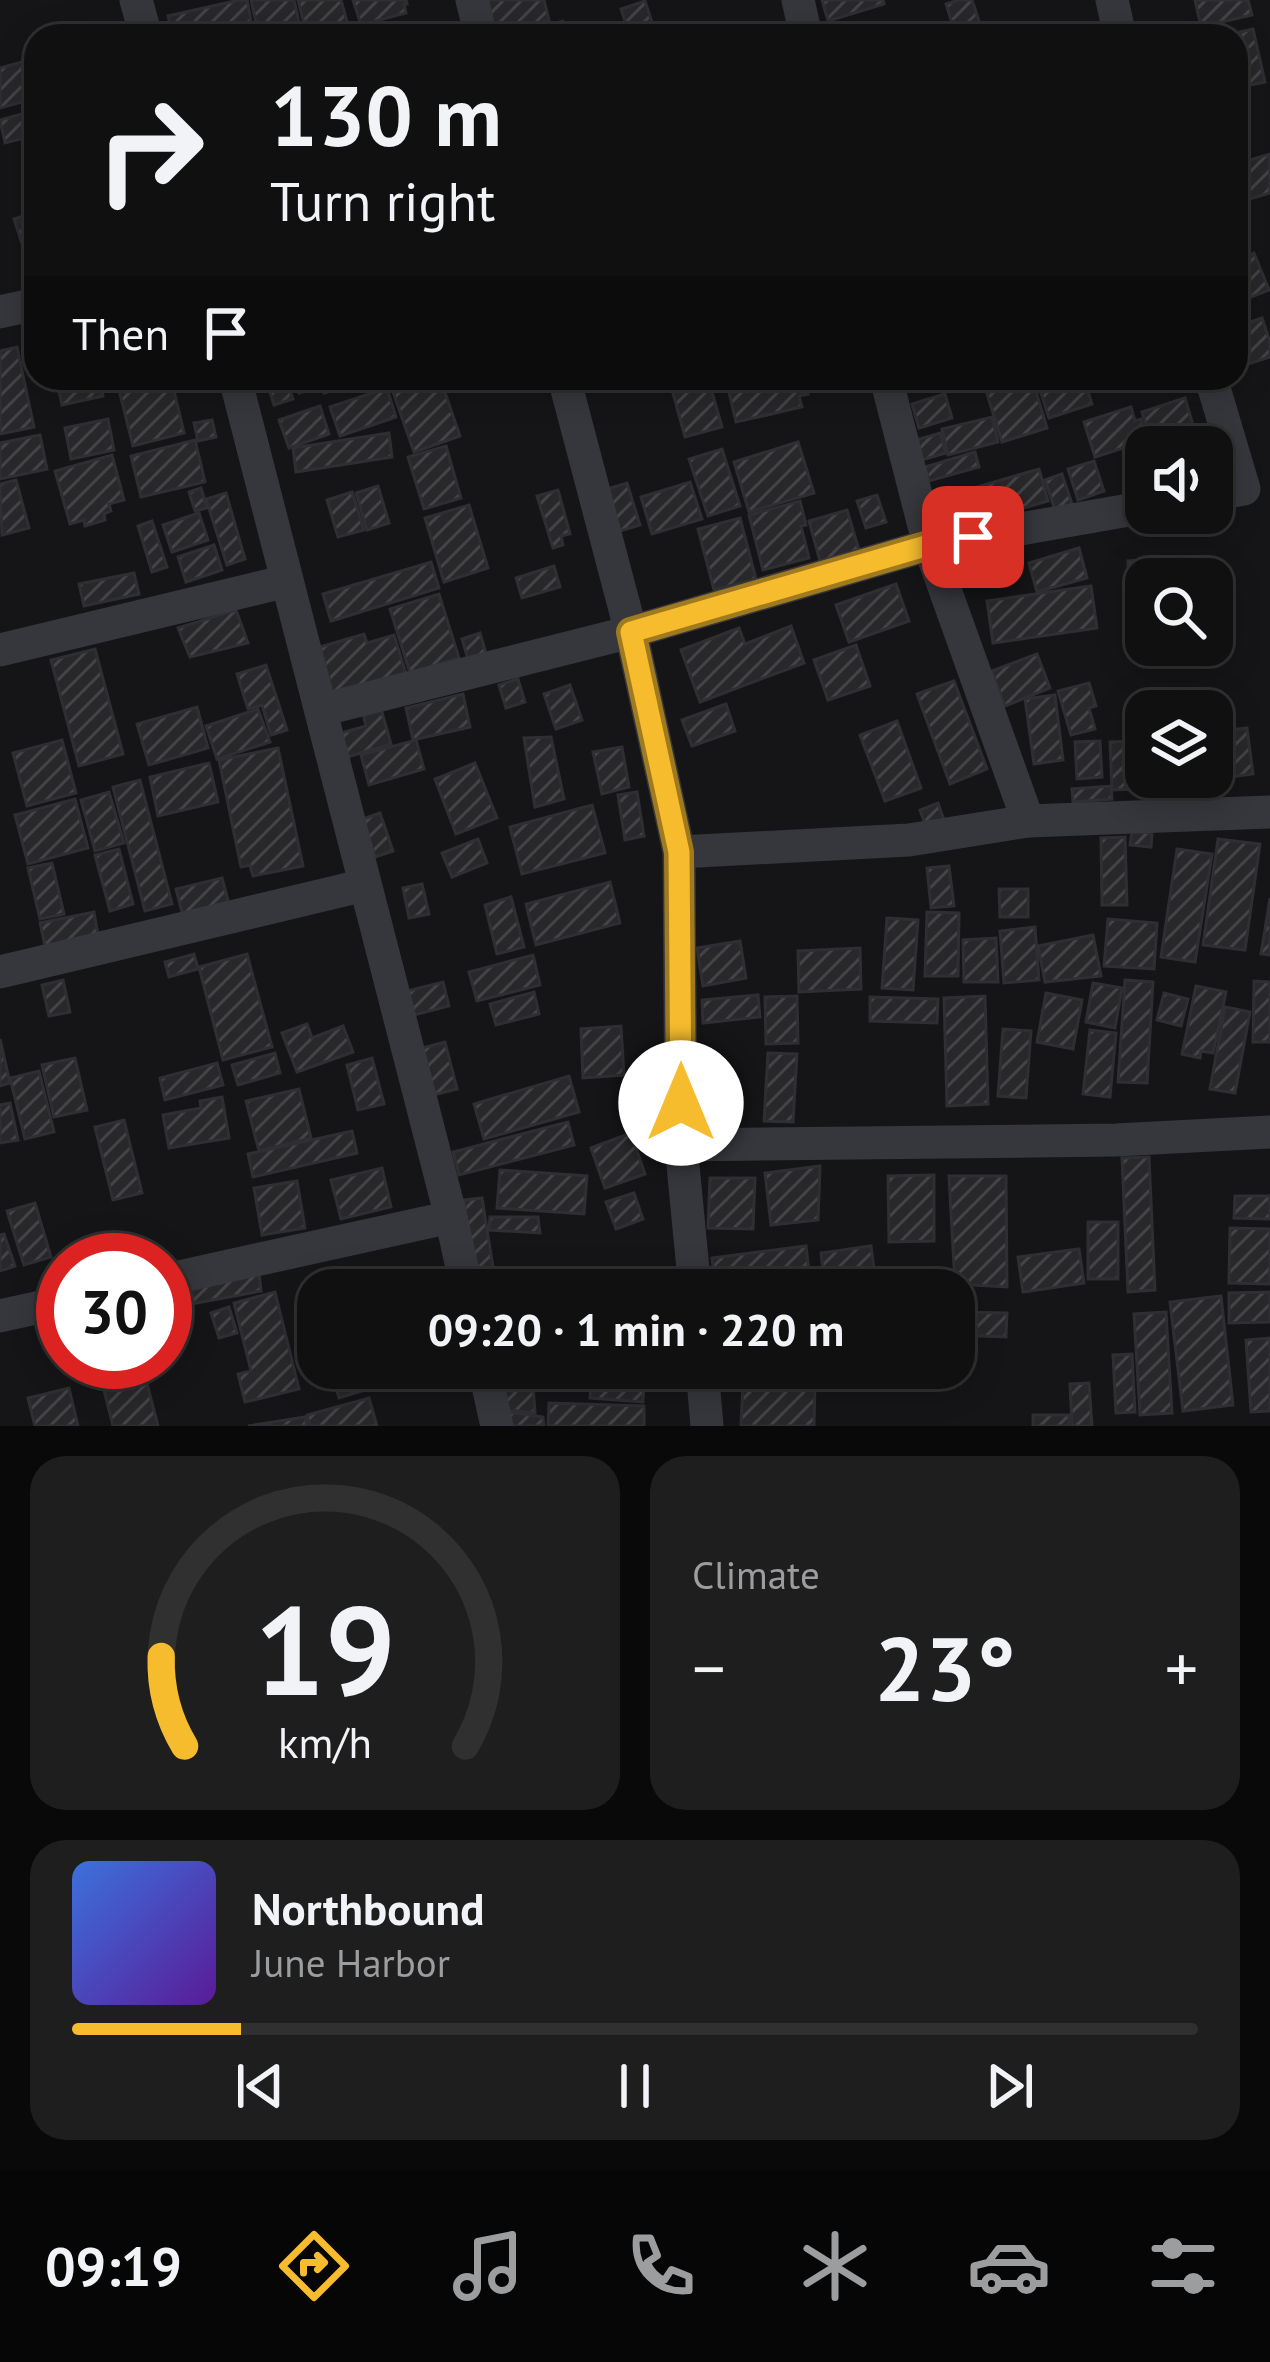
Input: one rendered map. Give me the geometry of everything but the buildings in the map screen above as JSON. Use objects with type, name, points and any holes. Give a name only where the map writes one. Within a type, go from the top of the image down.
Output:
[{"type":"street","points":[[238,390],[462,1269]]},
{"type":"street","points":[[567,390],[631,632],[679,852],[682,1145],[693,1269]]},
{"type":"street","points":[[889,390],[929,545],[1028,821]]},
{"type":"street","points":[[1214,390],[1242,491]]},
{"type":"street","points":[[321,710],[631,632],[929,545],[1125,511]]},
{"type":"street","points":[[0,650],[287,581]]},
{"type":"street","points":[[679,852],[909,840],[1028,821],[1270,812]]},
{"type":"street","points":[[0,972],[365,885]]},
{"type":"street","points":[[682,1145],[1116,1140],[1270,1132]]},
{"type":"street","points":[[192,1274],[451,1217]]},
{"type":"street","points":[[0,1316],[36,1308]]},
{"type":"street","points":[[489,1389],[497,1426]]},
{"type":"street","points":[[704,1389],[707,1426]]},
{"type":"route","points":[[681,1103],[679,852],[631,632],[929,545],[973,537]]}]
